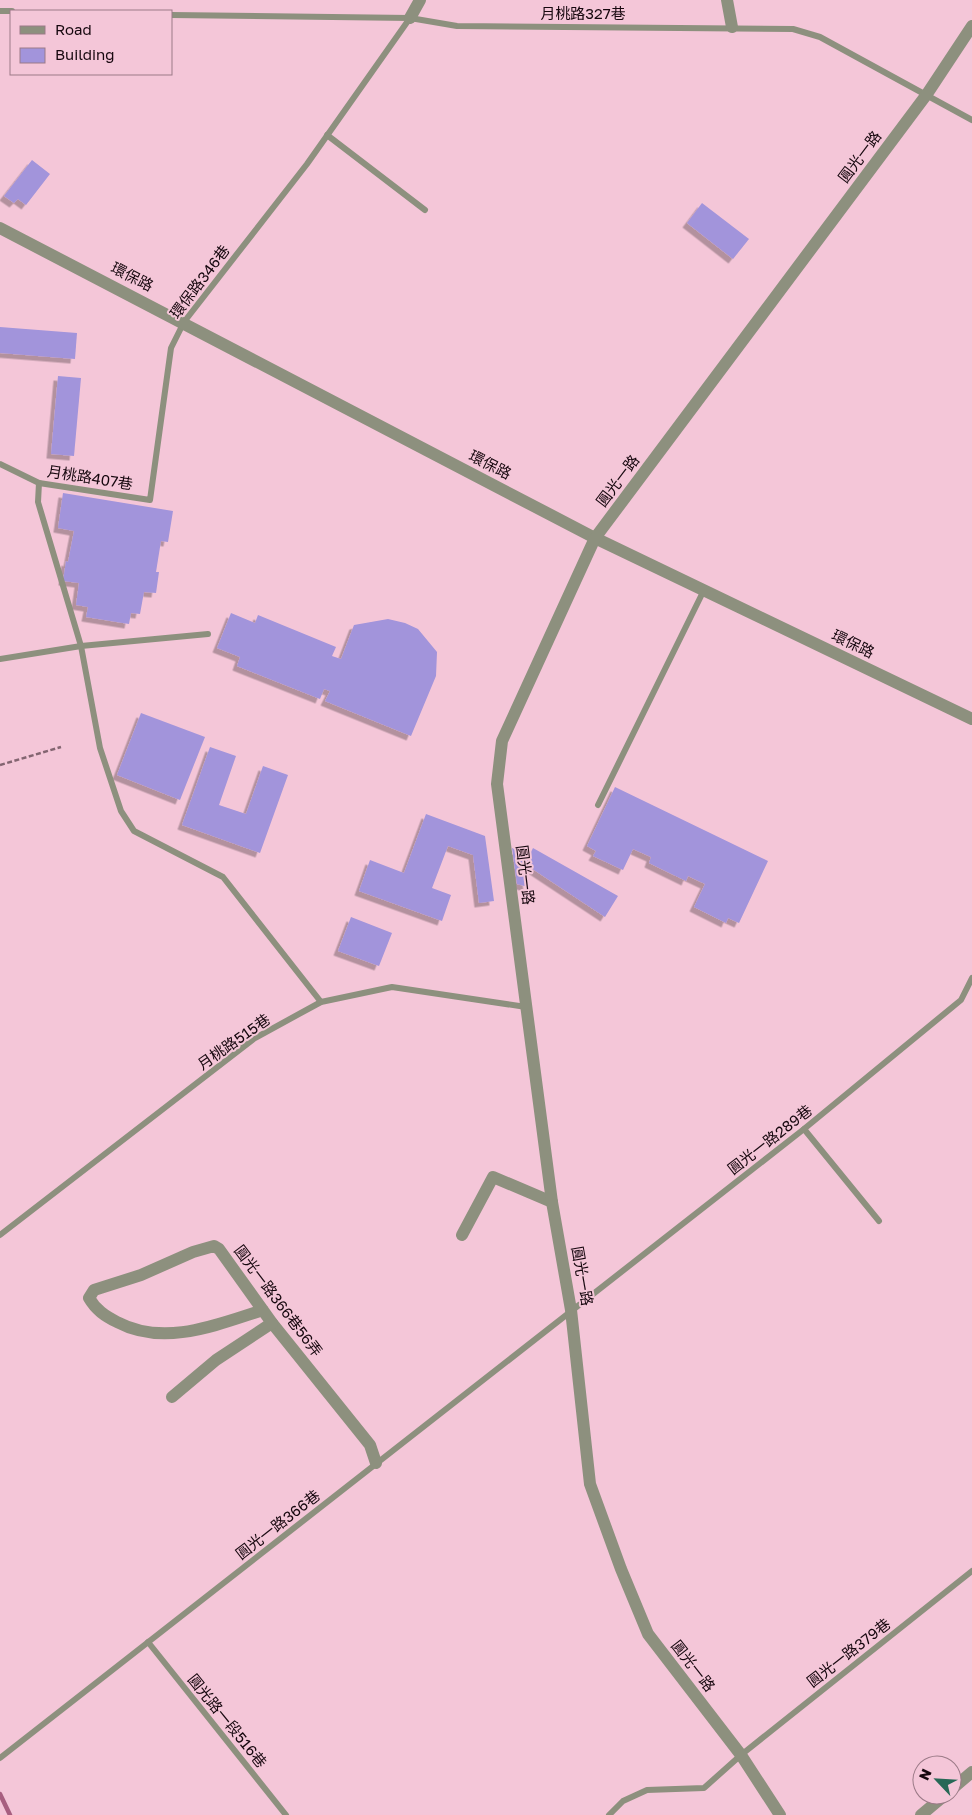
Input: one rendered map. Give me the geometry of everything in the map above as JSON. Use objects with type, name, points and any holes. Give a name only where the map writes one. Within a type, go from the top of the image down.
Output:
[{"type":"street","points":[[410,18],[420,0]]},
{"type":"street","points":[[727,0],[732,28]]},
{"type":"street","name":"圓光一路","points":[[780,1815],[741,1755],[648,1634],[621,1569],[590,1484],[571,1310],[552,1202],[497,784],[502,741],[595,538],[927,94],[972,26]]},
{"type":"street","name":"環保路","points":[[0,228],[184,322],[595,538],[972,719]]},
{"type":"street","points":[[462,1235],[493,1177],[552,1202]]},
{"type":"street","name":"圓光一路366巷56弄","points":[[263,1310],[178,1334],[153,1334],[123,1325],[101,1313],[89,1298],[94,1290],[141,1275],[193,1252],[214,1246],[230,1262],[272,1323],[370,1445],[376,1463]]},
{"type":"street","points":[[172,1397],[216,1360],[272,1323]]},
{"type":"street","points":[[962,1780],[972,1772]]},
{"type":"street","points":[[921,1815],[933,1805]]},
{"type":"lane","name":"月桃路327巷","points":[[172,15],[410,18],[457,26],[794,29],[820,37],[972,120]]},
{"type":"lane","name":"環保路346巷","points":[[150,500],[171,348],[184,322],[307,164],[410,18]]},
{"type":"lane","points":[[327,135],[425,210]]},
{"type":"lane","name":"月桃路407巷","points":[[0,464],[39,483],[150,500]]},
{"type":"lane","points":[[39,483],[38,502],[81,646],[100,748],[121,811],[134,831],[224,877],[321,1002]]},
{"type":"lane","points":[[598,806],[704,590]]},
{"type":"lane","points":[[0,660],[81,646],[208,634]]},
{"type":"lane","name":"圓光一路289巷","points":[[571,1310],[804,1129],[961,1000],[972,978]]},
{"type":"lane","name":"月桃路515巷","points":[[0,1235],[255,1038],[321,1002],[392,987],[526,1007]]},
{"type":"lane","points":[[804,1129],[879,1221]]},
{"type":"lane","name":"圓光一路366巷","points":[[0,1758],[571,1310]]},
{"type":"lane","name":"圓光一路379巷","points":[[609,1815],[623,1801],[647,1790],[704,1788],[741,1755],[972,1571]]},
{"type":"lane","name":"圓光路一段516巷","points":[[148,1642],[286,1815]]},
{"type":"path","points":[[0,764],[61,747]]},
{"type":"building","points":[[32,160],[50,174],[26,205],[18,199],[14,203],[4,196]]},
{"type":"building","points":[[702,203],[749,239],[733,259],[687,223]]},
{"type":"building","points":[[0,327],[77,333],[75,359],[0,353]]},
{"type":"building","points":[[58,376],[81,378],[74,456],[51,454]]},
{"type":"building","points":[[63,493],[173,511],[168,542],[161,541],[156,572],[159,572],[156,593],[144,592],[140,614],[131,613],[129,624],[86,617],[88,607],[76,605],[79,583],[63,581],[74,531],[58,528]]},
{"type":"building","points":[[231,613],[255,623],[258,615],[336,647],[332,656],[341,659],[354,625],[388,619],[405,623],[418,629],[437,652],[436,676],[411,736],[325,701],[330,691],[324,689],[320,699],[237,666],[240,657],[217,648]]},
{"type":"building","points":[[141,713],[205,737],[180,800],[117,775]]},
{"type":"building","points":[[210,747],[236,756],[219,805],[246,814],[263,766],[288,775],[260,853],[182,825]]},
{"type":"building","points":[[615,787],[768,861],[739,923],[728,918],[726,923],[694,907],[705,884],[688,876],[686,881],[649,863],[651,857],[633,849],[623,870],[593,856],[596,851],[587,846]]},
{"type":"building","points":[[426,814],[485,836],[494,901],[479,903],[473,855],[448,846],[432,888],[451,895],[442,921],[359,891],[370,860],[404,873]]},
{"type":"building","points":[[512,848],[522,852],[521,849],[531,852],[533,848],[618,896],[605,917],[525,864],[528,887],[517,884]]},
{"type":"building","points":[[351,917],[392,933],[379,966],[338,951]]},
{"type":"waterway","points":[[0,1794],[10,1815]]}]
